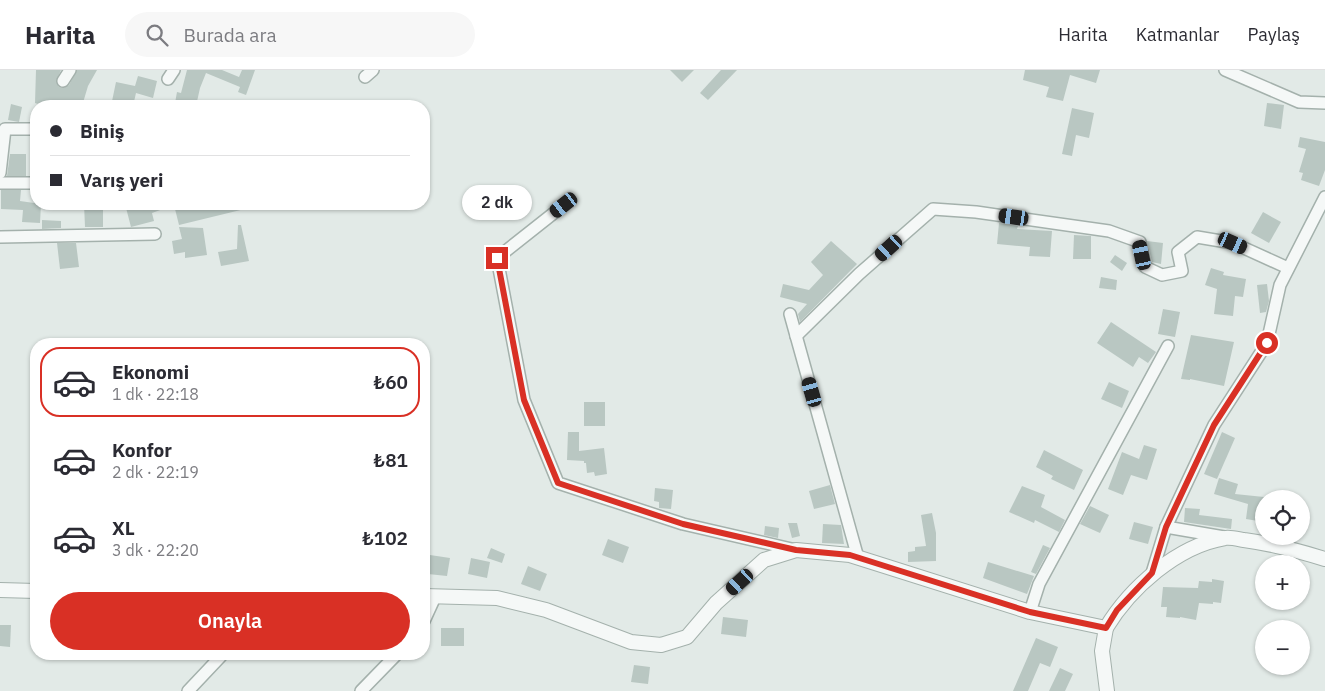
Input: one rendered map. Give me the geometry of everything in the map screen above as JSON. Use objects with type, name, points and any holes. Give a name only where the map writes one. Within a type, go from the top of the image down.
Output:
[{"type":"street","points":[[63,81],[70,70]]},
{"type":"street","points":[[1225,70],[1299,102],[1325,104]]},
{"type":"street","points":[[0,173],[5,129],[30,129]]},
{"type":"street","points":[[0,183],[30,183]]},
{"type":"street","points":[[1152,573],[1166,527],[1214,425],[1267,343],[1280,285],[1325,197]]},
{"type":"street","points":[[564,205],[497,258],[524,400],[558,483],[683,524],[796,550],[850,555],[1030,612],[1106,628]]},
{"type":"street","points":[[796,336],[859,274],[932,209],[976,212],[1109,231],[1140,242],[1145,267],[1162,276],[1182,271],[1178,252],[1197,237],[1233,243],[1288,268]]},
{"type":"street","points":[[0,237],[155,234]]},
{"type":"street","points":[[790,314],[858,558]]},
{"type":"street","points":[[1030,612],[1039,584],[1168,346]]},
{"type":"street","points":[[1166,527],[1279,545],[1325,559]]},
{"type":"street","points":[[1107,691],[1102,650],[1106,628],[1117,610],[1152,573],[1193,548],[1226,537]]},
{"type":"street","points":[[430,597],[496,598],[546,610],[632,642],[661,645],[687,637],[716,603],[764,560],[796,550]]},
{"type":"street","points":[[0,590],[30,591]]},
{"type":"street","points":[[188,691],[217,660]]},
{"type":"street","points":[[361,691],[391,660]]},
{"type":"building","points":[[36,70],[61,70],[56,81],[59,87],[63,88],[69,85],[77,70],[97,70],[88,86],[84,100],[35,100]]},
{"type":"building","points":[[187,70],[222,70],[239,77],[242,70],[255,70],[246,95],[238,92],[240,87],[206,73],[197,100],[176,100],[177,92],[181,93]]},
{"type":"building","points":[[670,70],[694,70],[682,82]]},
{"type":"building","points":[[721,70],[737,70],[708,100],[700,93]]},
{"type":"building","points":[[1025,70],[1100,70],[1096,83],[1070,75],[1063,101],[1046,97],[1049,87],[1023,80]]},
{"type":"building","points":[[138,76],[157,81],[153,98],[136,93],[134,100],[112,100],[116,82],[135,86]]},
{"type":"building","points":[[1267,103],[1284,105],[1281,129],[1264,126]]},
{"type":"building","points":[[11,104],[22,107],[19,122],[8,120]]},
{"type":"building","points":[[1072,108],[1094,113],[1089,138],[1076,135],[1072,156],[1062,154]]},
{"type":"building","points":[[1300,137],[1325,142],[1325,170],[1319,186],[1301,180],[1303,173],[1299,172],[1306,149],[1298,147]]},
{"type":"building","points":[[10,154],[26,154],[26,176],[7,176]]},
{"type":"building","points":[[1,190],[21,190],[20,201],[30,202],[30,210],[41,210],[40,223],[22,222],[23,210],[1,209]]},
{"type":"building","points":[[84,210],[103,210],[103,227],[85,227]]},
{"type":"building","points":[[127,210],[160,210],[152,213],[154,221],[131,227]]},
{"type":"building","points":[[175,210],[241,210],[179,225]]},
{"type":"building","points":[[1263,212],[1281,222],[1269,243],[1251,233]]},
{"type":"building","points":[[42,220],[61,221],[61,228],[42,229]]},
{"type":"building","points":[[999,223],[1018,226],[1017,229],[1052,231],[1050,257],[1029,256],[1030,247],[997,244]]},
{"type":"building","points":[[238,225],[241,225],[249,261],[221,266],[218,252],[237,249]]},
{"type":"building","points":[[179,227],[203,228],[207,255],[185,258],[185,252],[174,254],[172,241],[182,239]]},
{"type":"building","points":[[1074,235],[1091,236],[1091,259],[1073,259]]},
{"type":"building","points":[[831,241],[857,264],[800,322],[798,314],[807,304],[780,297],[783,284],[809,290],[823,275],[811,262]]},
{"type":"building","points":[[1147,241],[1163,243],[1161,264],[1152,262]]},
{"type":"building","points":[[57,243],[76,243],[79,267],[60,269]]},
{"type":"building","points":[[1115,255],[1127,263],[1122,271],[1110,262]]},
{"type":"building","points":[[1211,268],[1224,272],[1223,275],[1246,279],[1243,297],[1235,296],[1233,316],[1214,314],[1217,289],[1205,285]]},
{"type":"building","points":[[1101,277],[1117,280],[1116,290],[1099,288]]},
{"type":"building","points":[[1267,284],[1269,301],[1266,312],[1260,313],[1257,285]]},
{"type":"building","points":[[1163,309],[1180,312],[1175,337],[1158,334]]},
{"type":"building","points":[[1111,322],[1156,352],[1148,363],[1139,357],[1133,367],[1097,343]]},
{"type":"building","points":[[1191,335],[1234,342],[1224,386],[1181,379]]},
{"type":"building","points":[[1109,382],[1129,391],[1122,408],[1101,399]]},
{"type":"building","points":[[584,402],[605,402],[605,426],[584,426]]},
{"type":"building","points":[[568,432],[579,432],[579,451],[604,448],[607,474],[595,476],[594,472],[587,473],[584,461],[567,460]]},
{"type":"building","points":[[1222,432],[1235,438],[1217,479],[1204,474]]},
{"type":"building","points":[[1144,445],[1157,449],[1147,480],[1131,475],[1123,495],[1108,489],[1122,452],[1139,459]]},
{"type":"building","points":[[1044,450],[1083,470],[1074,490],[1051,479],[1053,476],[1036,467]]},
{"type":"building","points":[[1219,478],[1238,484],[1235,494],[1255,496],[1255,520],[1246,519],[1248,504],[1214,494]]},
{"type":"building","points":[[830,485],[835,504],[814,509],[809,491]]},
{"type":"building","points":[[1022,486],[1045,495],[1041,507],[1065,520],[1059,532],[1035,520],[1034,523],[1009,512]]},
{"type":"building","points":[[655,488],[673,490],[671,509],[659,508],[659,502],[654,501]]},
{"type":"building","points":[[1090,506],[1109,515],[1100,533],[1080,524]]},
{"type":"building","points":[[1185,508],[1200,509],[1199,515],[1232,519],[1231,529],[1184,522]]},
{"type":"building","points":[[932,513],[936,533],[936,561],[908,562],[908,552],[915,551],[915,547],[926,546],[921,515]]},
{"type":"building","points":[[1134,522],[1153,527],[1148,544],[1129,539]]},
{"type":"building","points":[[788,523],[797,523],[800,536],[792,538]]},
{"type":"building","points":[[823,524],[841,525],[844,544],[822,543]]},
{"type":"building","points":[[765,526],[779,528],[778,538],[764,535]]},
{"type":"building","points":[[608,539],[629,547],[623,563],[602,555]]},
{"type":"building","points":[[1043,545],[1050,548],[1036,574],[1031,572]]},
{"type":"building","points":[[491,548],[505,554],[502,563],[487,558]]},
{"type":"building","points":[[430,555],[450,558],[447,576],[430,574]]},
{"type":"building","points":[[471,558],[490,562],[487,578],[468,574]]},
{"type":"building","points":[[988,562],[1034,576],[1027,594],[983,578]]},
{"type":"building","points":[[528,566],[547,574],[540,591],[521,584]]},
{"type":"building","points":[[1212,579],[1224,581],[1221,603],[1199,603],[1196,620],[1166,617],[1167,607],[1161,607],[1163,587],[1198,588],[1199,581],[1212,582]]},
{"type":"building","points":[[723,617],[748,620],[746,637],[721,634]]},
{"type":"building","points":[[0,625],[11,625],[10,647],[0,646]]},
{"type":"building","points":[[441,628],[464,628],[464,646],[441,646]]},
{"type":"building","points":[[1036,638],[1058,647],[1050,667],[1040,663],[1028,691],[1013,691]]},
{"type":"building","points":[[634,665],[650,667],[648,684],[631,682]]},
{"type":"building","points":[[1060,668],[1073,674],[1065,691],[1049,691]]},
{"type":"route","points":[[497,258],[524,400],[558,483],[683,524],[796,550],[850,555],[1030,612],[1053,615],[1106,628],[1117,610],[1152,573],[1166,527],[1214,425],[1267,343]]}]
